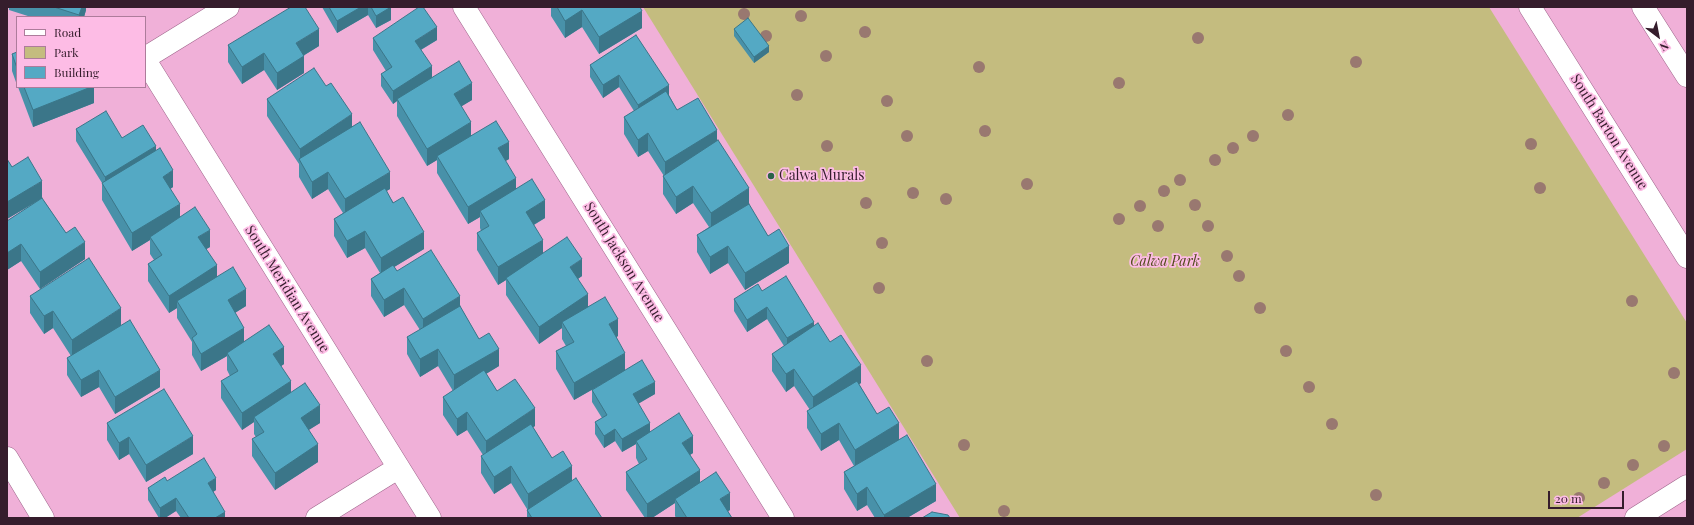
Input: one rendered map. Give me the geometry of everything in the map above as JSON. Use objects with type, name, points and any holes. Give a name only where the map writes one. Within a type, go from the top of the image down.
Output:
[{"type":"street","points":[[146,58],[228,7]]},
{"type":"street","name":"South Jackson Avenue","points":[[464,7],[783,518]]},
{"type":"street","name":"South Barton Avenue","points":[[1530,7],[1687,258]]},
{"type":"street","points":[[1643,7],[1687,76]]},
{"type":"street","name":"South Meridian Avenue","points":[[146,61],[430,518]]},
{"type":"street","points":[[7,458],[43,518]]},
{"type":"street","points":[[317,518],[398,468]]},
{"type":"street","points":[[1636,518],[1687,486]]},
{"type":"green space","name":"Calwa Park","points":[[643,7],[1489,7],[1687,323],[1687,449],[1577,518],[960,518]]},
{"type":"building","points":[[54,7],[82,7],[79,15]]},
{"type":"building","points":[[291,7],[305,7],[319,29],[296,43],[304,56],[277,73],[264,53],[242,67],[228,45]]},
{"type":"building","points":[[329,7],[361,7],[337,21]]},
{"type":"building","points":[[371,7],[391,7],[376,16]]},
{"type":"building","points":[[419,7],[423,7],[437,27],[415,41],[432,66],[393,91],[381,74],[392,67],[373,38]]},
{"type":"building","points":[[557,7],[640,7],[642,11],[599,37],[582,10],[565,21]]},
{"type":"building","points":[[748,18],[769,46],[754,57],[734,29]]},
{"type":"building","points":[[636,35],[669,85],[638,105],[619,75],[603,85],[590,65]]},
{"type":"building","points":[[16,52],[16,65],[12,54]]},
{"type":"building","points":[[459,61],[472,83],[454,94],[471,122],[427,149],[397,99]]},
{"type":"building","points":[[314,68],[326,86],[331,83],[352,114],[300,149],[267,99]]},
{"type":"building","points":[[24,88],[88,88],[33,110]]},
{"type":"building","points":[[666,91],[677,110],[698,98],[717,130],[665,162],[648,133],[638,140],[624,117]]},
{"type":"building","points":[[106,111],[122,138],[143,125],[156,146],[105,177],[76,129]]},
{"type":"building","points":[[496,121],[509,142],[498,148],[516,178],[468,207],[437,156]]},
{"type":"building","points":[[360,122],[390,172],[345,199],[328,172],[312,182],[299,159]]},
{"type":"building","points":[[718,140],[749,188],[711,213],[693,186],[676,197],[663,176]]},
{"type":"building","points":[[160,148],[173,170],[163,177],[180,204],[132,233],[102,183]]},
{"type":"building","points":[[28,157],[42,181],[7,202],[7,159],[12,167]]},
{"type":"building","points":[[532,179],[545,200],[526,212],[543,240],[498,267],[477,233],[489,226],[480,211]]},
{"type":"building","points":[[385,188],[393,203],[403,197],[424,232],[381,258],[365,231],[347,241],[334,219]]},
{"type":"building","points":[[42,198],[66,233],[75,227],[85,242],[40,272],[21,244],[7,253],[7,221]]},
{"type":"building","points":[[749,204],[768,236],[779,229],[789,246],[745,273],[728,246],[710,257],[697,235]]},
{"type":"building","points":[[195,207],[210,230],[198,237],[217,265],[169,296],[148,264],[162,255],[150,237]]},
{"type":"building","points":[[567,237],[582,259],[570,267],[588,294],[539,327],[506,278]]},
{"type":"building","points":[[431,250],[460,296],[423,319],[404,288],[384,300],[371,279],[393,265],[397,271]]},
{"type":"building","points":[[89,258],[121,308],[72,340],[53,311],[44,316],[30,296]]},
{"type":"building","points":[[233,267],[246,289],[228,300],[244,328],[201,354],[192,338],[197,334],[177,301]]},
{"type":"building","points":[[786,276],[814,322],[787,338],[767,307],[747,320],[734,299],[758,284],[762,291]]},
{"type":"building","points":[[605,297],[618,319],[609,324],[625,353],[574,383],[556,351],[574,342],[562,322]]},
{"type":"building","points":[[460,306],[479,339],[489,333],[499,349],[454,375],[438,349],[420,359],[407,337]]},
{"type":"building","points":[[130,320],[160,370],[115,397],[99,370],[81,380],[67,358]]},
{"type":"building","points":[[818,323],[830,342],[841,335],[861,365],[813,397],[794,369],[786,374],[772,354]]},
{"type":"building","points":[[269,325],[284,347],[273,354],[291,381],[242,413],[221,381],[238,371],[227,353]]},
{"type":"building","points":[[642,360],[655,382],[633,394],[650,423],[622,439],[615,429],[604,436],[595,422],[607,415],[592,390]]},
{"type":"building","points":[[484,370],[497,391],[515,379],[535,408],[486,441],[467,412],[457,419],[443,397]]},
{"type":"building","points":[[857,381],[877,414],[889,407],[899,423],[855,450],[839,423],[821,434],[807,411]]},
{"type":"building","points":[[305,383],[320,405],[301,418],[318,444],[275,473],[252,439],[264,432],[254,417]]},
{"type":"building","points":[[164,389],[193,436],[146,465],[129,437],[119,443],[107,423]]},
{"type":"building","points":[[679,413],[693,436],[682,443],[700,470],[647,504],[626,472],[647,459],[636,441]]},
{"type":"building","points":[[531,424],[552,458],[563,451],[572,466],[528,494],[511,466],[494,477],[481,456]]},
{"type":"building","points":[[907,435],[936,484],[884,515],[867,487],[857,494],[844,472]]},
{"type":"building","points":[[204,458],[216,478],[208,483],[225,512],[215,518],[189,518],[176,498],[160,508],[148,488],[165,477],[167,481]]},
{"type":"building","points":[[716,472],[730,493],[720,499],[732,518],[687,518],[675,499]]},
{"type":"building","points":[[576,478],[602,518],[532,518],[527,510]]},
{"type":"building","points":[[932,512],[948,515],[950,518],[922,518]]},
{"type":"place","name":"Calwa Murals","points":[[771,176]]}]
